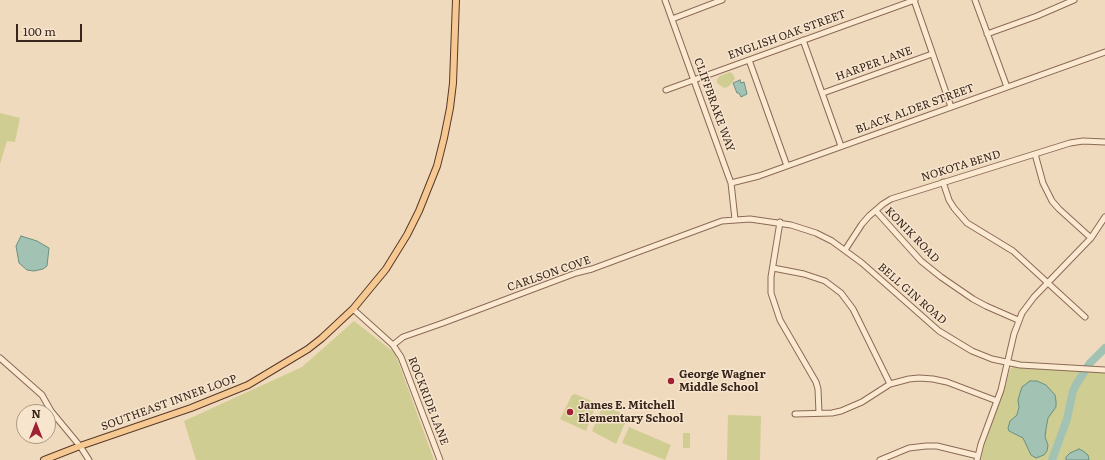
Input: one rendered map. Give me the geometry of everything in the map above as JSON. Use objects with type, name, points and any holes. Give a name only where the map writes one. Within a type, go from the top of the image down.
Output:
[{"type":"main road","name":"SOUTHEAST INNER LOOP","points":[[44,460],[191,408],[248,385],[308,349],[354,309],[386,269],[407,235],[419,211],[437,166],[450,108],[453,83],[456,0]]},
{"type":"street","name":"CLIFFBRAKE WAY","points":[[665,0],[731,183],[735,219]]},
{"type":"street","points":[[672,19],[722,0]]},
{"type":"street","points":[[914,0],[951,107]]},
{"type":"street","name":"ENGLISH OAK STREET","points":[[666,90],[914,0]]},
{"type":"street","points":[[975,0],[1007,87]]},
{"type":"street","points":[[987,34],[1074,0]]},
{"type":"street","points":[[803,40],[841,146]]},
{"type":"street","name":"BLACK ALDER STREET","points":[[731,183],[787,166],[1105,52]]},
{"type":"street","name":"HARPER LANE","points":[[823,94],[932,54]]},
{"type":"street","points":[[749,60],[787,166]]},
{"type":"street","name":"NOKOTA BEND","points":[[845,250],[862,224],[883,204],[891,199],[1070,143],[1083,141],[1105,142]]},
{"type":"street","points":[[1035,154],[1043,183],[1052,201],[1091,238]]},
{"type":"street","points":[[943,182],[952,204],[959,216],[967,223],[1013,251],[1085,317]]},
{"type":"street","name":"KONIK ROAD","points":[[876,211],[921,261],[941,277],[973,299],[1018,320]]},
{"type":"street","points":[[880,460],[909,448],[926,446],[937,446],[978,458],[1002,384],[1018,320],[1026,306],[1091,238],[1105,217]]},
{"type":"street","name":"BELL GIN ROAD","points":[[714,225],[722,221],[750,219],[780,222],[816,233],[845,250],[862,263],[939,331],[972,351],[1007,363],[1034,367],[1105,370]]},
{"type":"street","points":[[780,222],[770,283],[773,301],[780,320],[816,382],[818,389],[819,413]]},
{"type":"street","name":"CARLSON COVE","points":[[392,344],[404,337],[576,273],[592,269],[714,225]]},
{"type":"street","points":[[773,268],[804,274],[825,282],[841,293],[853,309],[890,384]]},
{"type":"street","name":"ROCKRIDE LANE","points":[[354,309],[392,344],[405,366],[440,460]]},
{"type":"street","points":[[0,358],[42,395],[51,411],[80,446],[89,460]]},
{"type":"street","points":[[795,414],[832,413],[851,408],[890,384],[919,378],[947,382],[997,401]]},
{"type":"street","points":[[895,454],[897,460]]},
{"type":"shaded area","points":[[730,72],[733,74],[735,79],[728,87],[724,88],[717,83],[717,79],[720,76]]},
{"type":"shaded area","points":[[740,80],[741,83],[744,82],[747,94],[741,97],[739,93],[737,93],[733,83]]},
{"type":"shaded area","points":[[0,113],[20,118],[15,142],[7,141],[0,164]]},
{"type":"shaded area","points":[[21,236],[37,241],[49,248],[47,266],[43,269],[34,271],[27,270],[19,263],[16,246]]},
{"type":"shaded area","points":[[354,321],[395,353],[434,460],[196,460],[184,421],[302,367]]},
{"type":"shaded area","points":[[1013,367],[1105,373],[1105,460],[981,460],[1010,369]]},
{"type":"shaded area","points":[[1030,381],[1037,381],[1046,385],[1055,395],[1056,401],[1056,407],[1048,418],[1046,429],[1045,437],[1048,445],[1047,451],[1044,455],[1036,458],[1031,455],[1023,438],[1009,431],[1008,428],[1010,421],[1017,415],[1019,407],[1018,400],[1022,387]]},
{"type":"shaded area","points":[[575,394],[594,402],[596,405],[586,431],[560,419],[572,395]]},
{"type":"shaded area","points":[[605,407],[628,416],[616,444],[592,431],[601,410]]},
{"type":"shaded area","points":[[728,415],[761,416],[760,460],[727,460]]},
{"type":"shaded area","points":[[629,427],[671,445],[665,460],[622,443]]},
{"type":"shaded area","points":[[683,433],[690,433],[690,448],[683,448]]},
{"type":"shaded area","points":[[1079,449],[1088,455],[1089,460],[1066,460],[1066,457],[1070,453]]},
{"type":"waterway","points":[[1052,460],[1067,419],[1073,391],[1090,363],[1105,348]]},
{"type":"place","name":"George Wagner Middle School","points":[[671,381]]},
{"type":"place","name":"James E. Mitchell Elementary School","points":[[570,412]]}]
